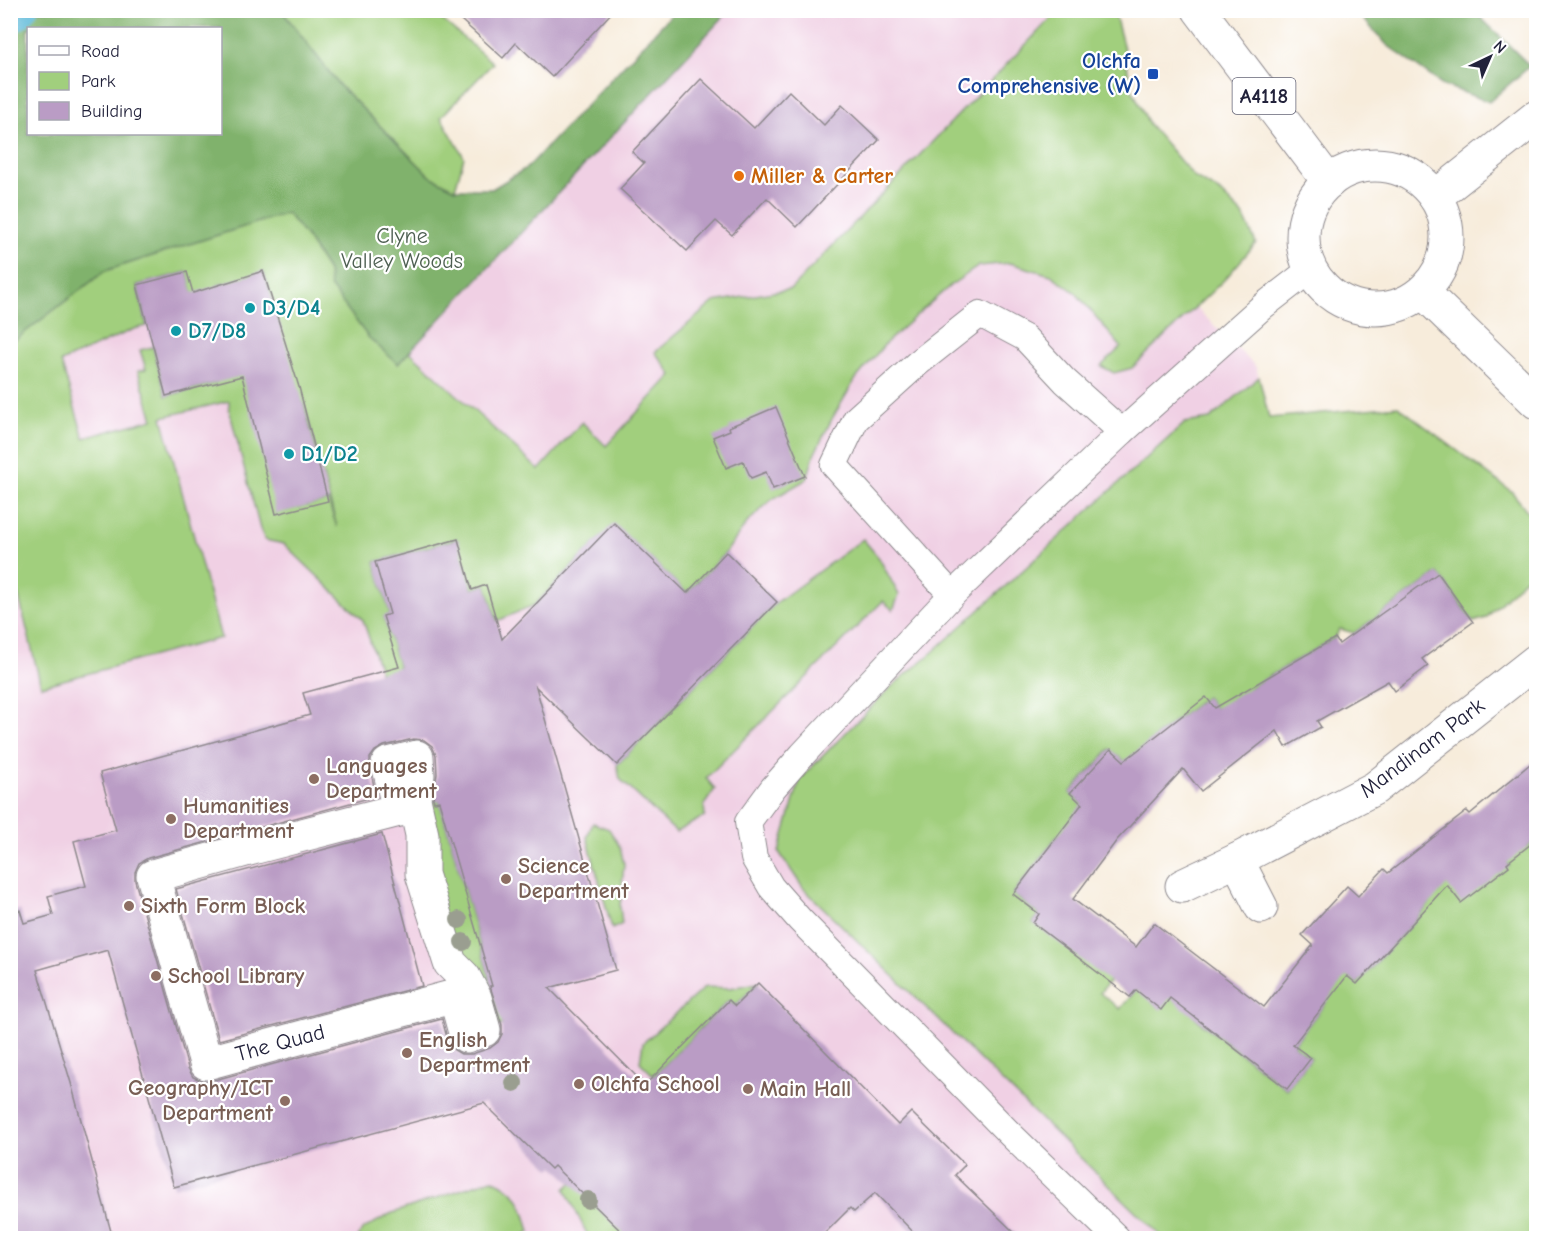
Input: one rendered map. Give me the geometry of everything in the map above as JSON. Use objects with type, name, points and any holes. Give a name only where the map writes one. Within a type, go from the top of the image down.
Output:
[{"type":"street","name":"A4118","points":[[1199,10],[1329,182]]},
{"type":"street","points":[[1436,197],[1536,117]]},
{"type":"street","points":[[1374,165],[1398,168],[1419,179],[1436,197],[1446,221],[1447,247],[1439,272],[1423,292],[1404,304],[1383,309],[1361,308],[1341,300],[1323,287],[1311,269],[1305,250],[1304,231],[1308,213],[1316,196],[1329,182],[1350,169],[1374,165]]},
{"type":"street","points":[[1423,292],[1536,402]]},
{"type":"street","name":"Mandinam Park","points":[[1182,886],[1375,788],[1536,661]]},
{"type":"street","name":"The Quad","points":[[417,757],[418,775],[414,799],[422,835],[422,874],[450,963],[464,977],[474,998],[484,1030],[466,1036],[455,996],[206,1063],[153,876],[399,810],[388,764],[417,757]]},
{"type":"street","points":[[1237,860],[1261,907]]},
{"type":"lane","points":[[1117,1239],[1010,1134],[800,920],[771,887],[754,858],[748,822],[773,788],[952,595],[1122,432],[1262,307],[1311,269]]},
{"type":"lane","points":[[952,595],[834,465],[856,419],[918,363],[980,314],[1025,338],[1065,381],[1122,432]]},
{"type":"shaded area","points":[[729,11],[962,11],[976,23],[989,11],[1058,11],[791,289],[714,302],[655,353],[673,374],[605,447],[582,422],[539,470],[409,351]]},
{"type":"shaded area","name":"Olchfa School","points":[[994,107],[1256,367],[1269,418],[908,830],[1308,1238],[11,1238],[11,343],[105,271],[328,271],[330,286],[368,337],[537,495],[611,477]]},
{"type":"green space","name":"Clyne Valley Woods","points":[[11,10],[282,11],[339,85],[430,176],[455,189],[492,189],[528,167],[675,11],[729,11],[398,364],[368,337],[330,286],[328,271],[307,238],[287,213],[105,271],[11,343]]},
{"type":"green space","points":[[282,11],[432,11],[493,63],[441,117],[464,157],[455,189],[430,176],[339,85]]},
{"type":"green space","points":[[1058,11],[1114,11],[1131,87],[1149,124],[1195,178],[1219,191],[1243,215],[1256,243],[1226,278],[1132,368],[1114,373],[1101,366],[1121,347],[1076,293],[1051,275],[1010,263],[979,266],[951,285],[885,344],[855,380],[833,417],[814,455],[807,479],[771,500],[747,523],[726,552],[687,593],[614,524],[534,605],[497,621],[486,585],[472,589],[457,539],[375,562],[390,614],[384,617],[417,730],[397,733],[363,620],[284,544],[265,540],[260,529],[229,409],[229,401],[162,417],[221,638],[41,686],[11,565],[10,343],[105,271],[287,213],[307,238],[328,271],[330,286],[398,364],[409,351],[539,470],[582,422],[606,446],[672,375],[655,352],[714,302],[791,289]],"holes":[[[187,272],[216,383],[166,396],[153,347],[140,350],[146,369],[138,371],[153,419],[84,438],[61,362],[134,329],[147,326],[137,285]],[[264,272],[281,330],[218,285]],[[294,388],[304,405],[337,527],[328,501],[276,513]]]},
{"type":"green space","points":[[1356,11],[1474,11],[1530,66],[1489,102],[1443,85],[1387,45]]},
{"type":"green space","points":[[1259,377],[1269,418],[1398,406],[1512,492],[1536,522],[1536,567],[1486,618],[1473,622],[1438,573],[1354,633],[1340,629],[1335,638],[1251,687],[1221,716],[1206,697],[1157,735],[1129,766],[1110,749],[1070,793],[1112,831],[1088,857],[1058,835],[1013,894],[1039,914],[1033,923],[1121,967],[1100,993],[1120,1009],[1136,990],[1173,994],[1201,1023],[1287,1089],[1311,1058],[1293,1045],[1327,1001],[1303,982],[1325,955],[1357,984],[1426,908],[1445,882],[1509,866],[1479,827],[1527,847],[1536,840],[1536,1234],[1533,1238],[1163,1238],[803,888],[779,852],[800,779],[891,687],[934,651],[1185,423],[1210,419]]},
{"type":"green space","points":[[863,539],[879,558],[899,595],[893,610],[883,601],[706,778],[715,789],[704,805],[705,816],[676,832],[620,779],[617,765],[777,602]]},
{"type":"green space","points":[[427,758],[503,1025],[484,1030],[450,963],[418,775]]},
{"type":"green space","points":[[593,823],[609,829],[620,847],[624,864],[620,907],[622,924],[612,929],[587,837]]},
{"type":"green space","points":[[758,983],[735,1006],[729,1000],[654,1076],[640,1062],[643,1043],[705,987],[730,988]]},
{"type":"green space","points":[[585,1170],[629,1238],[589,1238],[565,1189]]},
{"type":"green space","points":[[492,1179],[509,1189],[519,1200],[530,1232],[516,1238],[358,1238],[362,1230],[390,1214]]},
{"type":"building","points":[[450,10],[614,10],[552,77],[516,43],[503,58]]},
{"type":"building","name":"Miller & Carter","points":[[701,79],[754,128],[789,91],[824,125],[842,105],[879,140],[797,227],[767,198],[732,235],[716,221],[687,251],[620,189],[644,163],[632,152]]},
{"type":"building","points":[[263,271],[299,387],[328,501],[276,514],[242,376],[166,396],[137,285],[187,272],[193,293]]},
{"type":"building","points":[[776,407],[805,476],[773,489],[766,472],[751,478],[743,461],[726,468],[713,437],[730,430],[729,427]]},
{"type":"building","points":[[614,523],[687,593],[726,552],[777,602],[617,765],[536,687],[616,970],[549,988],[645,1085],[729,1000],[735,1006],[758,983],[898,1125],[911,1112],[965,1165],[955,1175],[1021,1239],[920,1239],[875,1193],[854,1212],[850,1208],[819,1239],[629,1239],[554,1166],[551,1169],[484,1103],[174,1187],[108,950],[37,970],[71,1083],[113,1239],[10,1239],[10,912],[20,910],[24,923],[53,915],[48,896],[86,886],[74,841],[116,830],[100,773],[310,715],[303,693],[399,667],[383,616],[390,614],[375,562],[458,539],[472,590],[486,585],[502,639]],"holes":[[[413,739],[424,740],[432,746],[436,755],[437,774],[433,798],[434,802],[439,801],[492,986],[490,986],[502,1025],[502,1034],[498,1042],[490,1048],[472,1054],[461,1054],[454,1050],[448,1042],[442,1019],[211,1081],[202,1081],[193,1077],[188,1068],[135,881],[135,872],[139,863],[148,858],[376,796],[370,768],[370,758],[375,751],[384,746]]]},
{"type":"building","points":[[1438,573],[1473,622],[1422,659],[1428,666],[1395,691],[1388,681],[1317,721],[1321,727],[1286,747],[1277,731],[1201,791],[1183,769],[1117,840],[1073,899],[1136,947],[1154,923],[1264,1007],[1313,945],[1302,935],[1347,886],[1358,896],[1384,869],[1388,873],[1467,811],[1470,814],[1536,759],[1536,840],[1507,863],[1509,866],[1461,903],[1447,885],[1357,984],[1347,976],[1293,1045],[1311,1058],[1287,1089],[1170,998],[1161,1010],[1136,990],[1130,997],[1033,923],[1039,914],[1013,894],[1082,804],[1070,793],[1111,749],[1124,761],[1206,697],[1215,708],[1335,638],[1339,644]]},
{"type":"building","points":[[382,834],[422,986],[219,1040],[176,889]]},
{"type":"waterway","points":[[10,25],[22,21],[31,10]]},
{"type":"place","name":"Olchfa Comprehensive (W)","points":[[1153,74]]},
{"type":"place","name":"Miller & Carter","points":[[739,176]]},
{"type":"place","name":"D3/D4","points":[[250,308]]},
{"type":"place","name":"D7/D8","points":[[176,331]]},
{"type":"place","name":"D1/D2","points":[[289,454]]},
{"type":"place","name":"Languages Department","points":[[314,779]]},
{"type":"place","name":"Humanities Department","points":[[171,819]]},
{"type":"place","name":"Science Department","points":[[506,879]]},
{"type":"place","name":"Sixth Form Block","points":[[129,906]]},
{"type":"place","name":"School Library","points":[[156,976]]},
{"type":"place","name":"English Department","points":[[407,1053]]},
{"type":"place","name":"Olchfa School","points":[[579,1084]]},
{"type":"place","name":"Main Hall","points":[[748,1089]]},
{"type":"place","name":"Geography/ICT Department","points":[[285,1101]]}]
